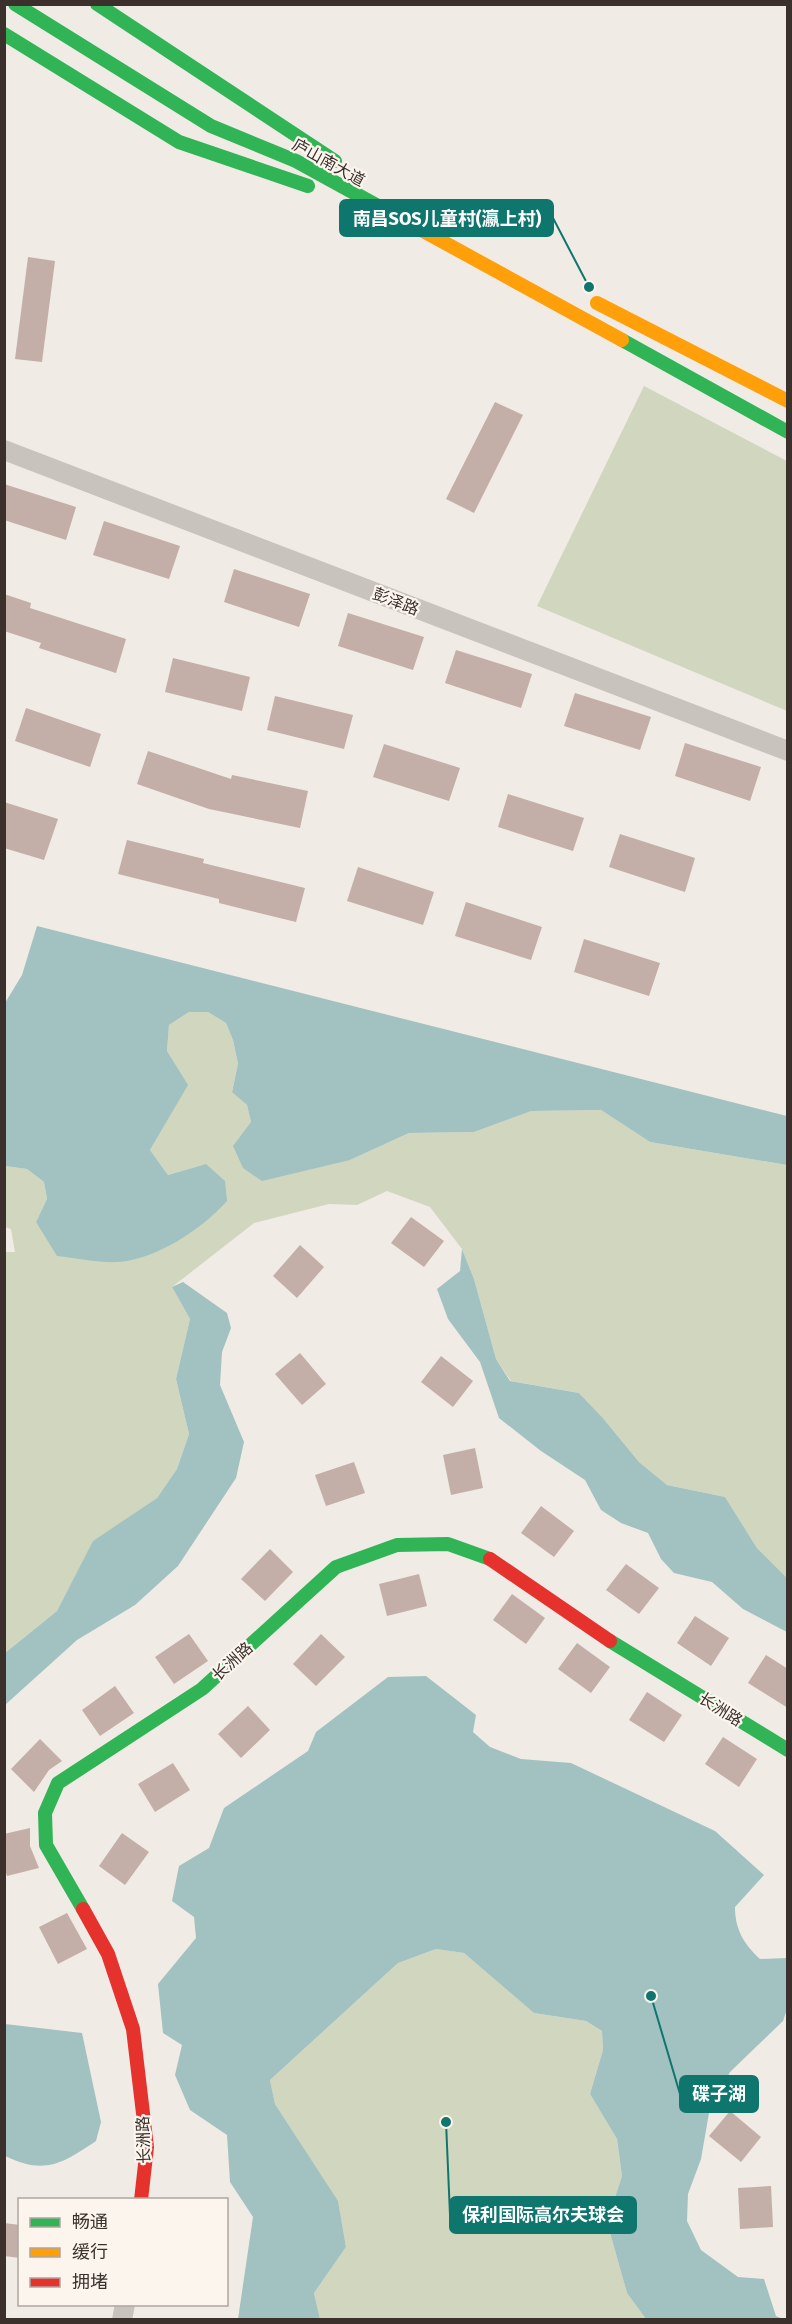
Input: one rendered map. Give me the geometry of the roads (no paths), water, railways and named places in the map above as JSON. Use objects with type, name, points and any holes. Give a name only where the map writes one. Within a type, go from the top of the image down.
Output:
[{"type":"main road","name":"庐山南大道","points":[[15,4],[212,126],[296,161],[788,432]]},
{"type":"main road","name":"庐山南大道","points":[[97,4],[347,169]]},
{"type":"main road","points":[[4,34],[179,142],[308,186]]},
{"type":"main road","points":[[585,296],[786,398]]},
{"type":"main road","name":"长洲路","points":[[141,2198],[147,2147],[133,2029],[108,1954],[46,1845],[45,1813],[58,1783],[202,1689],[336,1567],[397,1545],[448,1544],[495,1561],[612,1642],[788,1750]]},
{"type":"street","name":"彭泽路","points":[[4,450],[788,751]]},
{"type":"water","points":[[37,926],[787,1116],[787,1165],[650,1142],[601,1110],[531,1111],[474,1132],[409,1133],[350,1160],[262,1181],[243,1168],[233,1146],[251,1122],[247,1105],[232,1092],[238,1064],[233,1040],[226,1023],[208,1012],[189,1012],[169,1025],[167,1051],[188,1085],[150,1150],[168,1175],[206,1164],[225,1181],[227,1201],[205,1222],[178,1241],[133,1260],[111,1262],[57,1256],[36,1222],[47,1199],[44,1182],[27,1169],[5,1166],[5,1003],[22,975]]},
{"type":"water","points":[[462,1249],[474,1279],[496,1359],[510,1381],[579,1393],[639,1462],[667,1485],[725,1497],[757,1548],[787,1578],[787,1632],[743,1609],[712,1582],[674,1573],[661,1559],[648,1533],[621,1523],[601,1510],[585,1480],[541,1451],[499,1418],[480,1362],[448,1319],[437,1289],[460,1271]]},
{"type":"water","points":[[183,1282],[227,1313],[231,1328],[222,1352],[220,1385],[244,1442],[236,1478],[178,1566],[135,1605],[77,1640],[5,1705],[5,1653],[57,1611],[93,1541],[157,1498],[177,1469],[189,1434],[176,1379],[190,1319],[172,1287]]},
{"type":"water","points":[[426,1676],[476,1715],[473,1732],[490,1747],[521,1759],[571,1763],[715,1831],[764,1875],[735,1907],[737,1923],[745,1942],[760,1959],[787,1958],[787,2009],[783,2021],[730,2072],[709,2113],[701,2159],[688,2194],[687,2221],[701,2250],[738,2277],[764,2279],[776,2316],[783,2319],[646,2319],[627,2293],[607,2222],[622,2176],[617,2139],[590,2094],[603,2050],[602,2031],[586,2021],[534,2013],[464,1953],[436,1949],[398,1963],[270,2080],[275,2104],[338,2201],[346,2247],[314,2293],[320,2319],[238,2319],[253,2217],[230,2182],[227,2135],[190,2110],[175,2075],[182,2045],[163,2033],[158,1984],[196,1938],[194,1917],[172,1901],[179,1866],[209,1848],[224,1808],[308,1751],[316,1732],[388,1677]]},
{"type":"water","points":[[5,2024],[82,2033],[101,2122],[96,2141],[63,2161],[42,2166],[19,2162],[5,2156]]},
{"type":"place","name":"南昌SOS儿童村(瀛上村)","points":[[589,287]]},
{"type":"place","name":"碟子湖","points":[[651,1996]]},
{"type":"place","name":"保利国际高尔夫球会","points":[[446,2122]]}]
